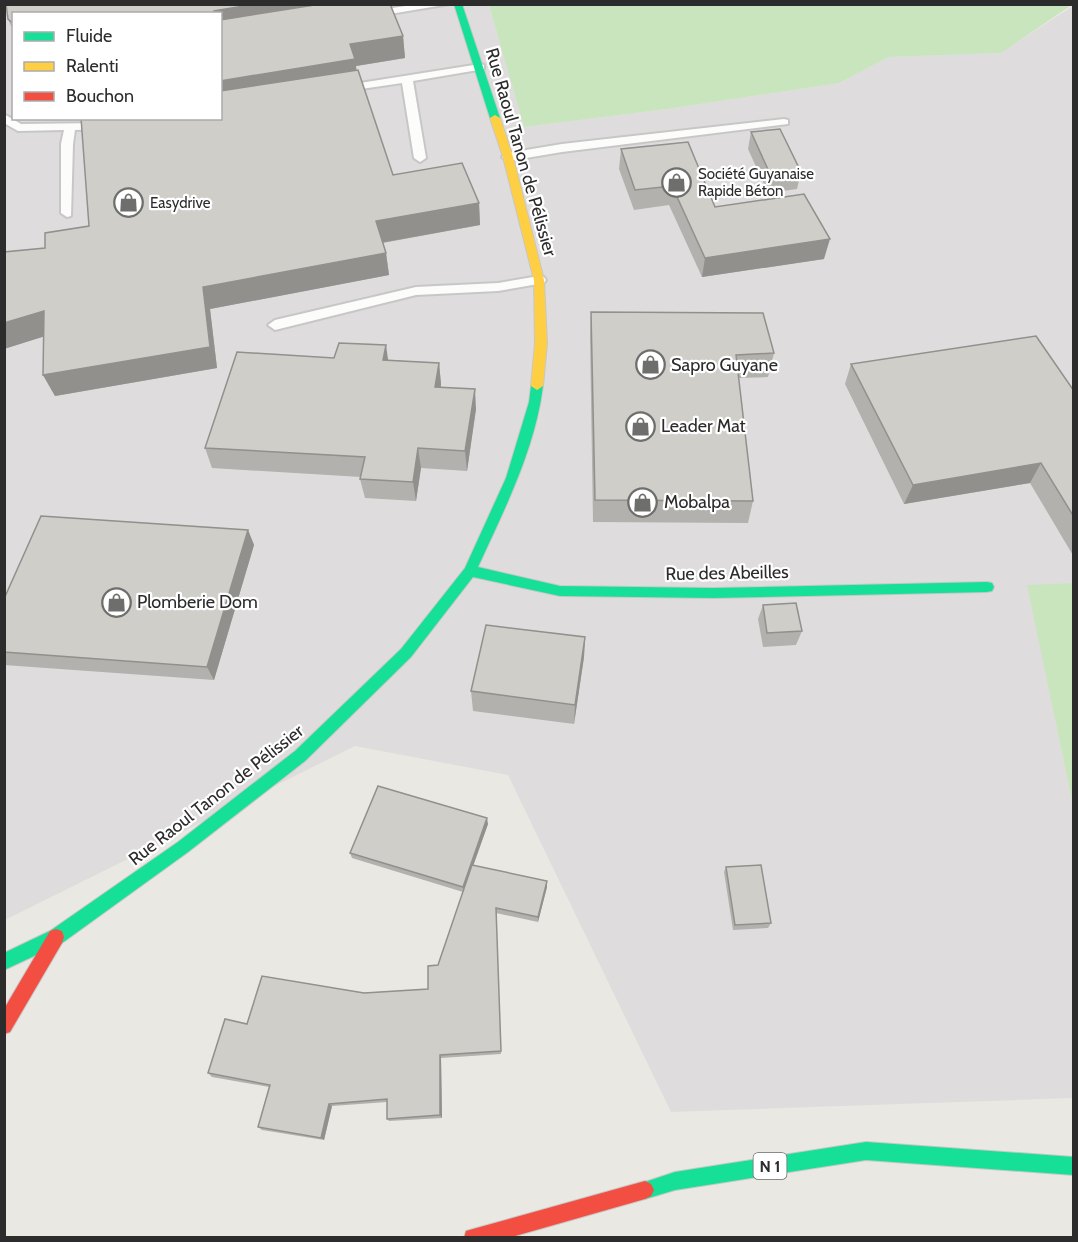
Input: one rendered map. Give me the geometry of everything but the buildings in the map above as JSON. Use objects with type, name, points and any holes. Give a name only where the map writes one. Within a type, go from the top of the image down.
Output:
[{"type":"street","name":"Rue Raoul Tanon de Pélissier","points":[[4,962],[56,937],[183,847],[300,756],[406,653],[470,571],[512,478],[535,402],[541,343],[539,280],[508,158],[458,4]]},
{"type":"street","name":"Rue des Abeilles","points":[[470,571],[560,591],[713,592],[987,587]]},
{"type":"street","name":"Rue Raoul Tanon de Pélissier","points":[[4,1026],[56,937]]},
{"type":"street","name":"N 1","points":[[473,1238],[675,1181],[866,1151],[1074,1166]]},
{"type":"lane","points":[[360,16],[445,4]]},
{"type":"lane","points":[[325,92],[480,67]]},
{"type":"lane","points":[[407,79],[420,158]]},
{"type":"lane","points":[[4,117],[18,129],[120,124]]},
{"type":"lane","points":[[508,158],[562,148],[784,122]]},
{"type":"lane","points":[[67,213],[67,144],[70,128]]},
{"type":"lane","points":[[275,325],[416,291],[498,286],[539,280]]},
{"type":"shaded area","points":[[5,5],[489,5],[524,127],[667,109],[839,83],[889,57],[1000,53],[1073,6],[1073,583],[1028,586],[1073,805],[1073,1098],[671,1112],[508,775],[355,746],[5,920]]},
{"type":"green space","points":[[1073,4],[1001,53],[889,57],[839,83],[667,109],[524,127],[489,5]]},
{"type":"green space","points":[[1074,583],[1073,805],[1027,585]]},
{"type":"traffic: fast","points":[[458,4],[495,118]]},
{"type":"traffic: fast","points":[[4,962],[56,937],[183,847],[300,756],[406,653],[470,571],[512,478],[535,402],[537,386]]},
{"type":"traffic: fast","points":[[470,571],[560,591],[713,593],[987,587]]},
{"type":"traffic: fast","points":[[645,1190],[675,1181],[866,1151],[1074,1166]]},
{"type":"traffic: slow","points":[[495,118],[508,157],[539,280],[541,343],[537,386]]},
{"type":"traffic: jam","points":[[4,1026],[56,937]]},
{"type":"traffic: jam","points":[[473,1238],[645,1190]]},
{"type":"place","name":"Société Guyanaise Rapide Béton","points":[[677,183]]},
{"type":"place","name":"Easydrive","points":[[129,203]]},
{"type":"place","name":"Sapro Guyane","points":[[650,365]]},
{"type":"place","name":"Leader Mat","points":[[640,426]]},
{"type":"place","name":"Mobalpa","points":[[643,502]]},
{"type":"place","name":"Plomberie Dom","points":[[116,602]]}]
